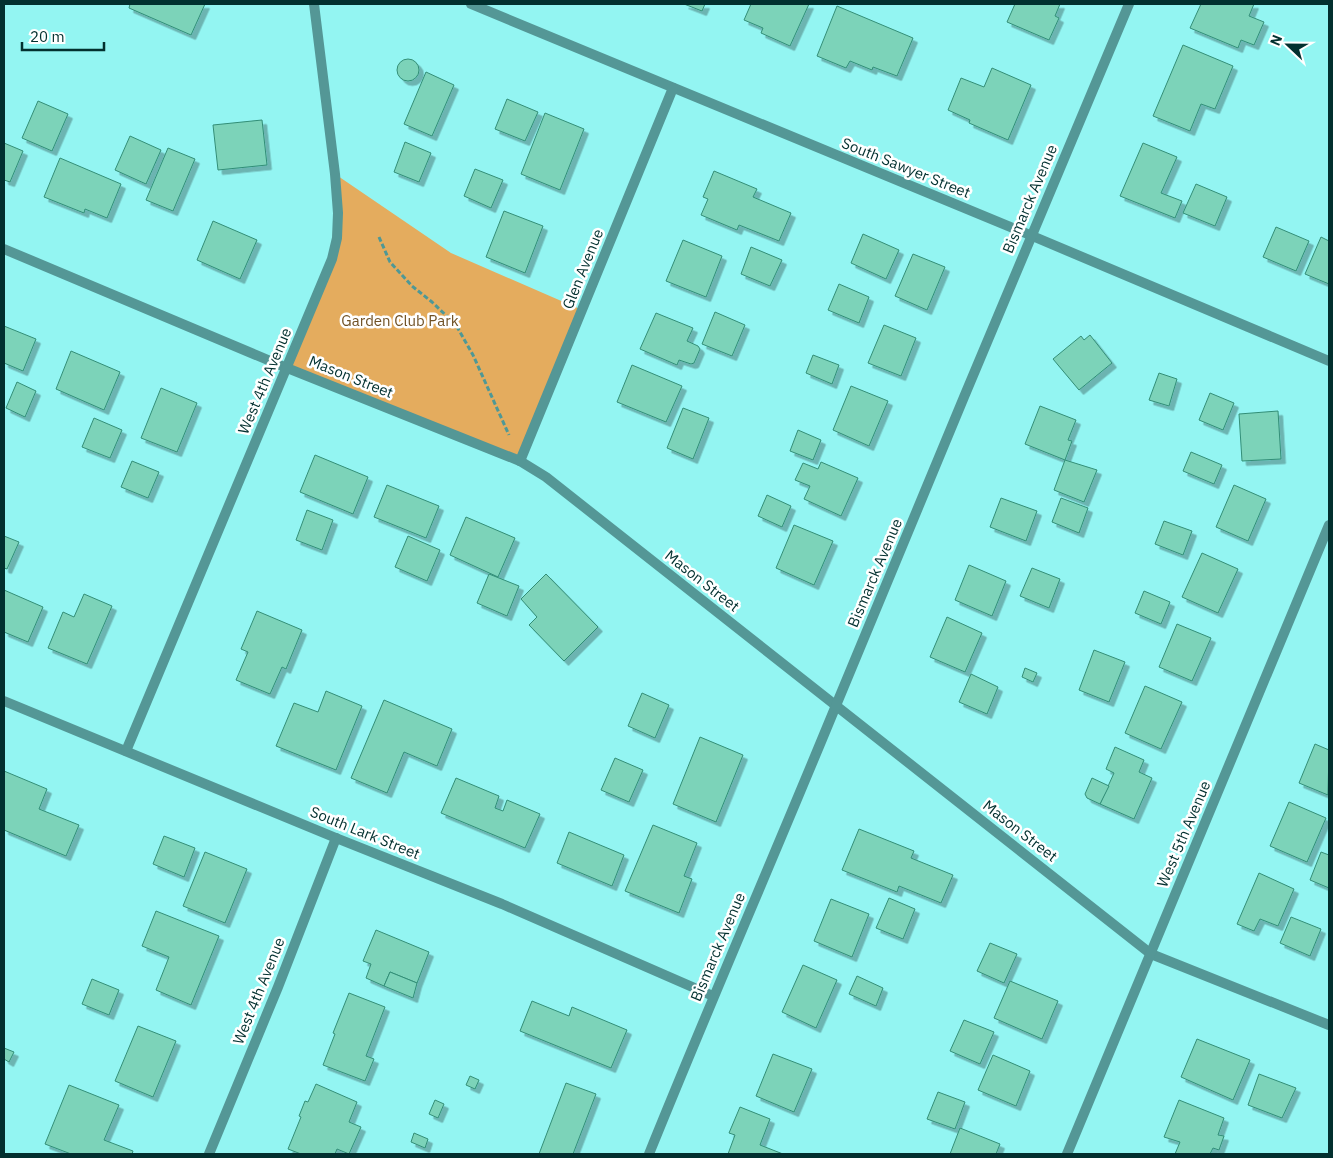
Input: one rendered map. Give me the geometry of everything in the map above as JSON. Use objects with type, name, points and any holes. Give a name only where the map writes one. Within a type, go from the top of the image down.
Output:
[{"type":"street","name":"West 4th Avenue","points":[[126,751],[332,259],[337,238],[338,212],[314,4]]},
{"type":"street","name":"South Sawyer Street","points":[[471,4],[1329,361]]},
{"type":"street","name":"Bismarck Avenue","points":[[649,1154],[713,996],[836,707],[1030,235],[1128,4]]},
{"type":"street","name":"Glen Avenue","points":[[520,461],[673,88]]},
{"type":"street","name":"Mason Street","points":[[4,249],[287,368],[520,461],[554,483],[1151,954],[1329,1024]]},
{"type":"street","name":"West 5th Avenue","points":[[1067,1154],[1329,525]]},
{"type":"street","name":"South Lark Street","points":[[4,700],[336,838],[502,904],[713,996]]},
{"type":"street","name":"West 4th Avenue","points":[[209,1154],[278,987],[336,838]]},
{"type":"path","points":[[379,237],[390,262],[412,286],[456,325],[474,355],[504,420],[520,461]]},
{"type":"green space","name":"Garden Club Park","points":[[335,174],[451,253],[582,310],[520,461],[287,368],[332,259]]},
{"type":"building","points":[[130,4],[205,4],[191,35],[129,8]]},
{"type":"building","points":[[684,4],[705,4],[702,11]]},
{"type":"building","points":[[751,4],[809,4],[790,46],[761,33],[763,28],[744,20]]},
{"type":"building","points":[[1015,4],[1060,4],[1055,16],[1059,18],[1049,40],[1007,22]]},
{"type":"building","points":[[1201,4],[1254,4],[1249,16],[1264,22],[1254,45],[1241,40],[1238,48],[1190,28]]},
{"type":"building","points":[[837,6],[913,38],[897,76],[873,67],[872,70],[850,61],[846,68],[817,56]]},
{"type":"building","points":[[1183,45],[1233,66],[1215,109],[1201,104],[1190,131],[1153,116]]},
{"type":"building","points":[[408,59],[416,62],[419,70],[416,78],[408,81],[400,78],[397,70],[400,62]]},
{"type":"building","points":[[992,68],[1031,85],[1008,140],[969,123],[970,120],[948,110],[961,78],[984,87]]},
{"type":"building","points":[[426,72],[454,85],[432,136],[404,124]]},
{"type":"building","points":[[507,99],[538,112],[525,141],[495,129]]},
{"type":"building","points":[[38,101],[68,114],[52,151],[22,138]]},
{"type":"building","points":[[545,113],[584,129],[560,190],[521,174]]},
{"type":"building","points":[[262,120],[267,165],[218,170],[213,125]]},
{"type":"building","points":[[130,136],[161,150],[146,184],[115,170]]},
{"type":"building","points":[[405,142],[431,153],[419,182],[394,172]]},
{"type":"building","points":[[4,143],[23,151],[10,182],[4,180]]},
{"type":"building","points":[[1143,143],[1177,157],[1161,193],[1182,201],[1175,218],[1120,196]]},
{"type":"building","points":[[168,148],[195,159],[173,211],[146,200]]},
{"type":"building","points":[[60,158],[121,184],[107,218],[85,209],[84,213],[44,197]]},
{"type":"building","points":[[475,169],[503,180],[491,208],[464,196]]},
{"type":"building","points":[[714,171],[757,189],[753,197],[791,213],[779,241],[739,225],[737,230],[701,215],[708,199],[703,197]]},
{"type":"building","points":[[1196,184],[1227,197],[1215,226],[1183,213]]},
{"type":"building","points":[[504,211],[543,226],[525,273],[486,257]]},
{"type":"building","points":[[213,221],[257,240],[240,279],[197,260]]},
{"type":"building","points":[[1276,227],[1309,241],[1296,271],[1263,257]]},
{"type":"building","points":[[863,234],[899,250],[886,279],[851,263]]},
{"type":"building","points":[[1321,237],[1329,241],[1329,284],[1305,274]]},
{"type":"building","points":[[683,240],[722,256],[706,297],[666,281]]},
{"type":"building","points":[[751,247],[782,260],[770,286],[741,274]]},
{"type":"building","points":[[913,254],[945,267],[927,310],[895,296]]},
{"type":"building","points":[[839,284],[869,297],[859,323],[828,310]]},
{"type":"building","points":[[715,312],[745,325],[732,356],[702,344]]},
{"type":"building","points":[[656,313],[693,328],[687,341],[698,346],[700,349],[694,363],[691,364],[679,360],[677,365],[640,349]]},
{"type":"building","points":[[884,325],[916,338],[901,376],[868,363]]},
{"type":"building","points":[[4,326],[36,339],[23,371],[4,363]]},
{"type":"building","points":[[1090,335],[1112,363],[1079,390],[1053,359],[1081,336],[1084,340]]},
{"type":"building","points":[[71,351],[120,372],[104,410],[56,389]]},
{"type":"building","points":[[813,355],[839,365],[832,384],[806,373]]},
{"type":"building","points":[[632,365],[682,386],[666,422],[617,402]]},
{"type":"building","points":[[1159,373],[1177,379],[1169,406],[1149,400]]},
{"type":"building","points":[[17,382],[36,391],[25,417],[6,408]]},
{"type":"building","points":[[851,386],[888,401],[869,446],[833,430]]},
{"type":"building","points":[[161,388],[197,403],[177,452],[141,438]]},
{"type":"building","points":[[1210,393],[1234,403],[1223,430],[1199,420]]},
{"type":"building","points":[[1040,406],[1076,420],[1068,440],[1072,441],[1065,460],[1025,444]]},
{"type":"building","points":[[683,408],[709,418],[693,459],[667,448]]},
{"type":"building","points":[[1278,411],[1281,459],[1242,461],[1239,414]]},
{"type":"building","points":[[94,418],[122,430],[110,458],[82,447]]},
{"type":"building","points":[[798,430],[821,440],[813,460],[790,451]]},
{"type":"building","points":[[1191,452],[1222,465],[1214,484],[1183,471]]},
{"type":"building","points":[[315,455],[368,477],[353,514],[300,492]]},
{"type":"building","points":[[1065,460],[1097,470],[1084,502],[1054,490]]},
{"type":"building","points":[[132,461],[159,472],[148,498],[121,487]]},
{"type":"building","points":[[821,462],[858,478],[841,516],[804,499],[810,486],[795,480],[803,463],[818,469]]},
{"type":"building","points":[[387,485],[439,506],[426,538],[374,517]]},
{"type":"building","points":[[1234,485],[1266,499],[1248,541],[1216,527]]},
{"type":"building","points":[[767,495],[791,506],[782,527],[758,516]]},
{"type":"building","points":[[1001,498],[1037,511],[1026,541],[990,527]]},
{"type":"building","points":[[1061,498],[1088,508],[1079,533],[1052,522]]},
{"type":"building","points":[[307,510],[333,520],[322,550],[296,540]]},
{"type":"building","points":[[466,517],[515,538],[498,577],[450,555]]},
{"type":"building","points":[[1164,521],[1192,531],[1183,555],[1155,544]]},
{"type":"building","points":[[794,525],[833,541],[814,585],[776,568]]},
{"type":"building","points":[[4,536],[19,542],[7,569],[4,568]]},
{"type":"building","points":[[408,536],[440,550],[427,581],[395,567]]},
{"type":"building","points":[[1202,553],[1238,569],[1218,613],[1182,597]]},
{"type":"building","points":[[969,565],[1006,581],[992,616],[955,600]]},
{"type":"building","points":[[1032,568],[1060,579],[1049,608],[1020,596]]},
{"type":"building","points":[[489,574],[519,586],[507,616],[477,603]]},
{"type":"building","points":[[546,574],[598,627],[564,661],[529,625],[537,617],[521,599]]},
{"type":"building","points":[[4,590],[43,607],[28,642],[4,632]]},
{"type":"building","points":[[1144,591],[1170,602],[1161,624],[1135,613]]},
{"type":"building","points":[[84,594],[112,606],[87,664],[48,648],[63,612],[74,617]]},
{"type":"building","points":[[257,611],[302,630],[286,669],[282,667],[270,694],[236,680],[248,652],[241,649]]},
{"type":"building","points":[[947,617],[982,633],[965,672],[930,657]]},
{"type":"building","points":[[1177,624],[1211,638],[1192,681],[1159,667]]},
{"type":"building","points":[[1094,650],[1125,662],[1109,702],[1079,690]]},
{"type":"building","points":[[1025,668],[1037,673],[1033,682],[1022,677]]},
{"type":"building","points":[[971,674],[998,687],[987,714],[959,702]]},
{"type":"building","points":[[1145,686],[1182,702],[1161,749],[1125,733]]},
{"type":"building","points":[[326,691],[362,706],[336,770],[276,746],[294,703],[318,712]]},
{"type":"building","points":[[642,693],[669,705],[655,738],[628,726]]},
{"type":"building","points":[[384,700],[452,729],[437,766],[404,752],[387,793],[351,778]]},
{"type":"building","points":[[700,737],[743,755],[716,822],[673,804]]},
{"type":"building","points":[[1315,744],[1329,750],[1328,795],[1299,783]]},
{"type":"building","points":[[1115,747],[1144,760],[1139,772],[1152,778],[1134,819],[1100,804],[1114,773],[1106,769]]},
{"type":"building","points":[[615,758],[643,770],[629,802],[601,790]]},
{"type":"building","points":[[4,771],[47,789],[39,809],[79,825],[66,856],[4,830]]},
{"type":"building","points":[[456,778],[499,796],[495,808],[503,811],[507,800],[540,814],[525,848],[441,813]]},
{"type":"building","points":[[1092,778],[1109,786],[1100,804],[1087,798],[1085,794]]},
{"type":"building","points":[[1289,802],[1326,818],[1307,862],[1270,846]]},
{"type":"building","points":[[653,825],[697,843],[684,876],[692,879],[679,913],[625,891]]},
{"type":"building","points":[[859,829],[914,851],[911,858],[953,875],[941,903],[899,886],[897,892],[842,870]]},
{"type":"building","points":[[569,832],[624,855],[612,886],[557,863]]},
{"type":"building","points":[[164,836],[195,848],[184,877],[153,864]]},
{"type":"building","points":[[205,852],[247,869],[225,923],[183,906]]},
{"type":"building","points":[[1321,852],[1329,855],[1329,888],[1310,880]]},
{"type":"building","points":[[1259,873],[1294,889],[1278,926],[1260,919],[1254,931],[1237,924]]},
{"type":"building","points":[[889,898],[915,909],[903,939],[876,928]]},
{"type":"building","points":[[831,899],[869,914],[852,957],[814,941]]},
{"type":"building","points":[[156,911],[219,936],[191,1005],[156,990],[169,957],[142,946]]},
{"type":"building","points":[[1291,917],[1321,929],[1310,956],[1280,943]]},
{"type":"building","points":[[376,930],[429,952],[417,983],[390,972],[384,986],[366,978],[371,964],[363,961]]},
{"type":"building","points":[[990,943],[1017,954],[1004,983],[977,971]]},
{"type":"building","points":[[803,965],[837,980],[816,1028],[782,1012]]},
{"type":"building","points":[[390,972],[417,983],[413,998],[384,986]]},
{"type":"building","points":[[857,976],[883,988],[876,1006],[849,994]]},
{"type":"building","points":[[92,979],[119,990],[109,1015],[82,1004]]},
{"type":"building","points":[[1010,981],[1058,1001],[1042,1039],[994,1018]]},
{"type":"building","points":[[349,993],[385,1007],[366,1056],[374,1059],[365,1081],[323,1065]]},
{"type":"building","points":[[532,1001],[569,1016],[572,1007],[627,1030],[611,1068],[520,1031]]},
{"type":"building","points":[[964,1020],[994,1032],[980,1064],[950,1051]]},
{"type":"building","points":[[138,1026],[176,1041],[153,1097],[115,1081]]},
{"type":"building","points":[[1197,1039],[1250,1060],[1233,1100],[1181,1077]]},
{"type":"building","points":[[4,1048],[14,1052],[9,1062],[4,1059]]},
{"type":"building","points":[[773,1054],[812,1069],[794,1112],[756,1096]]},
{"type":"building","points":[[993,1055],[1030,1071],[1016,1106],[978,1090]]},
{"type":"building","points":[[1259,1074],[1296,1088],[1282,1118],[1248,1105]]},
{"type":"building","points":[[470,1076],[479,1080],[475,1089],[466,1085]]},
{"type":"building","points":[[566,1083],[596,1094],[573,1154],[539,1154]]},
{"type":"building","points":[[316,1084],[357,1102],[349,1122],[361,1127],[349,1154],[337,1149],[335,1154],[301,1154],[288,1149],[301,1117],[299,1116],[305,1101],[308,1102]]},
{"type":"building","points":[[69,1085],[119,1105],[104,1140],[133,1151],[132,1154],[71,1154],[45,1144]]},
{"type":"building","points":[[938,1092],[965,1102],[955,1129],[927,1119]]},
{"type":"building","points":[[435,1100],[444,1104],[438,1118],[429,1114]]},
{"type":"building","points":[[1179,1100],[1224,1118],[1218,1135],[1224,1136],[1219,1150],[1213,1148],[1210,1154],[1175,1154],[1180,1142],[1164,1137]]},
{"type":"building","points":[[740,1107],[770,1119],[760,1145],[783,1154],[728,1154],[735,1135],[729,1133]]},
{"type":"building","points":[[960,1128],[1000,1144],[996,1154],[950,1154]]},
{"type":"building","points":[[414,1133],[428,1139],[425,1148],[411,1142]]}]
